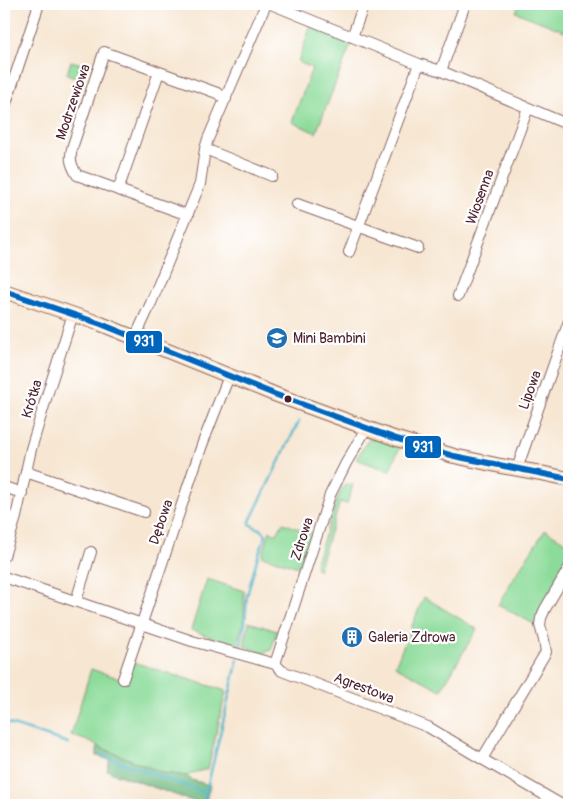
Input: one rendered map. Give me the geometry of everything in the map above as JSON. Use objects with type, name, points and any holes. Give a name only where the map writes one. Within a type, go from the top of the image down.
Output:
[{"type":"street","points":[[4,109],[39,4]]},
{"type":"street","points":[[135,338],[188,215],[200,184],[205,149],[266,4]]},
{"type":"street","points":[[271,4],[419,64],[441,71],[569,125]]},
{"type":"street","points":[[352,37],[364,4]]},
{"type":"street","points":[[441,71],[465,4]]},
{"type":"street","name":"Modrzewiowa","points":[[188,215],[77,175],[72,165],[70,154],[104,52],[217,93],[226,99]]},
{"type":"street","points":[[349,252],[419,64]]},
{"type":"street","points":[[118,190],[160,72]]},
{"type":"street","name":"Wiosenna","points":[[458,296],[528,108]]},
{"type":"street","points":[[205,149],[272,176]]},
{"type":"street","points":[[297,204],[418,248]]},
{"type":"street","points":[[4,291],[73,314],[274,394],[431,450],[569,479]]},
{"type":"street","name":"Krótka","points":[[4,556],[22,493],[31,449],[73,314]]},
{"type":"street","name":"Lipowa","points":[[517,469],[569,321]]},
{"type":"street","name":"Dębowa","points":[[123,679],[202,446],[229,376]]},
{"type":"street","name":"Zdrowa","points":[[275,664],[330,495],[365,427]]},
{"type":"street","points":[[26,472],[144,512]]},
{"type":"street","points":[[4,487],[22,493]]},
{"type":"street","points":[[76,601],[91,552]]},
{"type":"street","points":[[482,759],[546,652],[540,625],[541,618],[569,568]]},
{"type":"street","points":[[4,577],[141,624]]},
{"type":"street","name":"Agrestowa","points":[[141,624],[275,664],[282,671],[428,727],[562,805]]},
{"type":"green space","points":[[519,4],[569,4],[569,33],[516,12]]},
{"type":"green space","points":[[311,25],[351,44],[316,133],[292,122],[312,68],[298,62]]},
{"type":"green space","points":[[71,61],[85,65],[83,72],[77,71],[75,77],[67,74]]},
{"type":"green space","points":[[374,438],[400,447],[389,471],[356,459],[368,440]]},
{"type":"green space","points":[[345,484],[353,485],[347,504],[340,502],[318,570],[315,565],[337,499]]},
{"type":"green space","points":[[283,523],[313,534],[302,568],[262,556],[270,531],[277,534]]},
{"type":"green space","points":[[545,530],[569,544],[569,560],[534,624],[498,605]]},
{"type":"green space","points":[[207,579],[244,591],[244,620],[237,646],[191,630]]},
{"type":"green space","points":[[424,597],[477,629],[441,690],[395,666]]},
{"type":"green space","points":[[249,622],[277,631],[271,650],[263,653],[244,646]]},
{"type":"green space","points":[[133,662],[226,691],[208,769],[187,776],[163,773],[71,735],[91,669],[121,679]]},
{"type":"green space","points":[[97,746],[163,773],[187,776],[192,780],[210,785],[205,805],[198,805],[198,803],[107,770],[110,760],[97,756]]},
{"type":"waterway","points":[[240,648],[245,624],[247,596],[266,535],[263,531],[250,524],[250,521],[299,421]]},
{"type":"waterway","points":[[203,805],[238,659]]},
{"type":"waterway","points":[[4,722],[68,743]]},
{"type":"waterway","points":[[101,755],[206,793]]},
{"type":"transit line","name":"931","points":[[4,291],[101,324],[274,394],[394,438],[454,456],[569,479]]},
{"type":"place","name":"Mini Bambini","points":[[277,338]]},
{"type":"place","name":"Galeria Zdrowa","points":[[352,637]]}]
